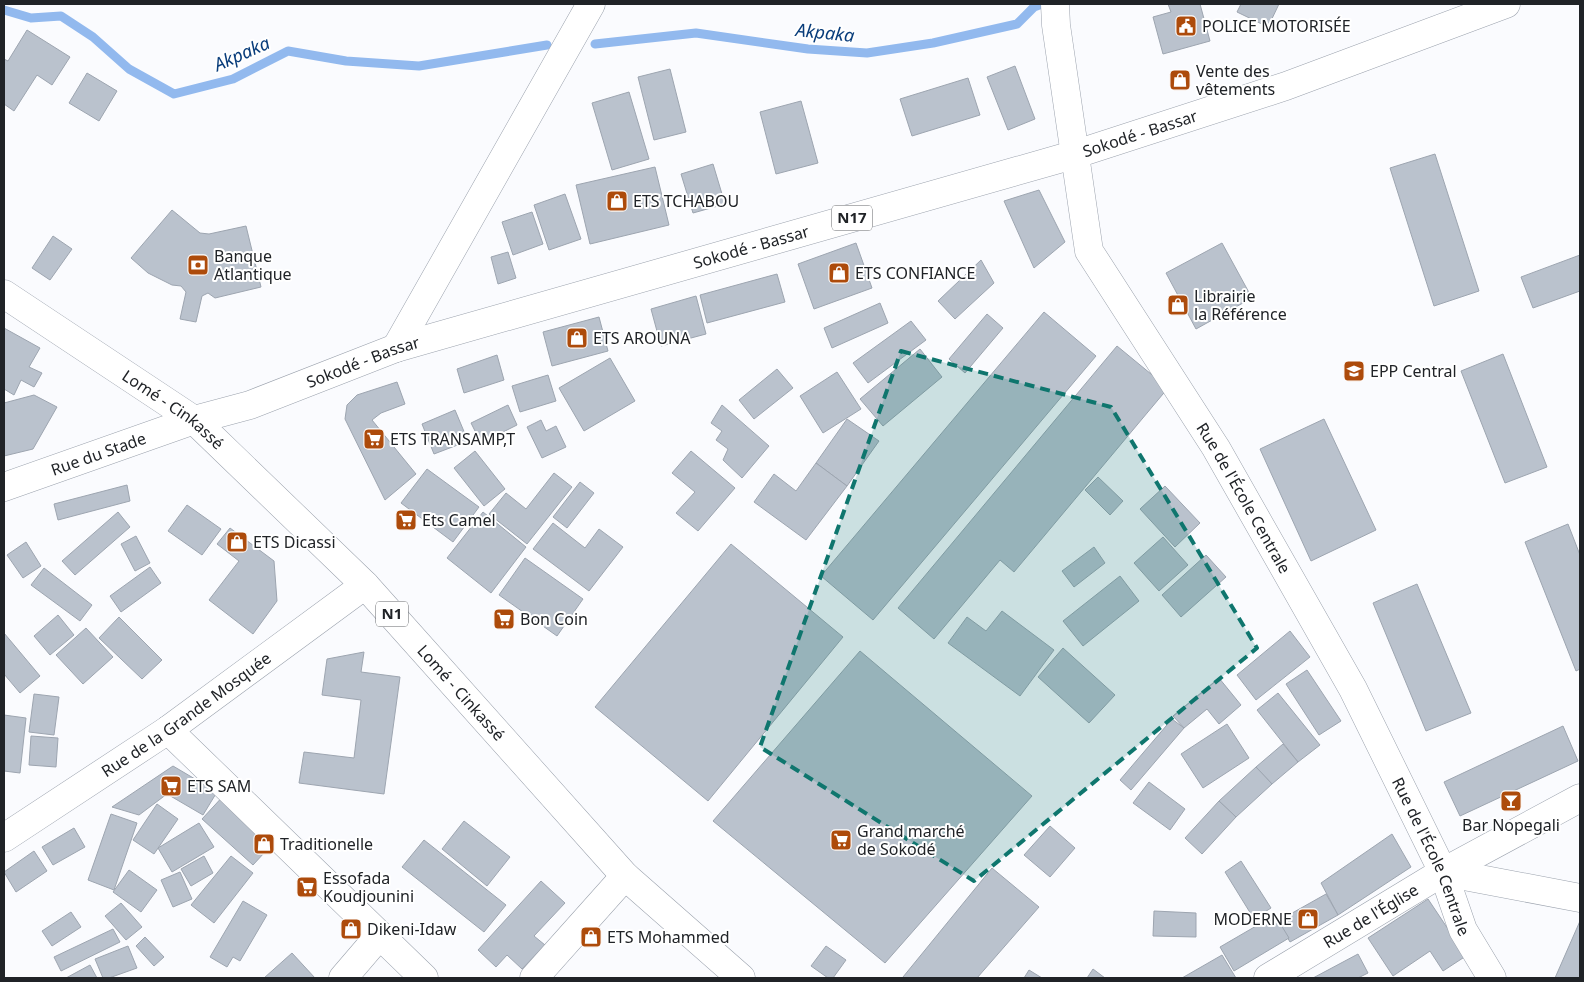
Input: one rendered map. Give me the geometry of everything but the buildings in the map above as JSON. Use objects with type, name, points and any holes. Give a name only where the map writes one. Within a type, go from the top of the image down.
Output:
[{"type":"main road","points":[[396,348],[591,4]]},
{"type":"main road","name":"Sokodé - Bassar","points":[[194,420],[250,405],[396,348],[1073,154],[1286,86],[1506,4]]},
{"type":"main road","name":"Rue de l'École Centrale","points":[[1055,14],[1073,154],[1089,251],[1216,448],[1353,689],[1443,872],[1464,930],[1492,978]]},
{"type":"main road","name":"Lomé - Cinkassé","points":[[4,294],[194,420],[365,586],[624,876],[728,974]]},
{"type":"main road","name":"Rue du Stade","points":[[4,487],[194,420]]},
{"type":"main road","name":"Rue de la Grande Mosquée","points":[[4,838],[168,730],[365,586]]},
{"type":"main road","points":[[168,730],[424,978]]},
{"type":"main road","name":"Rue de l'Église","points":[[1268,978],[1443,872],[1580,798]]},
{"type":"main road","points":[[1443,872],[1580,898]]},
{"type":"main road","points":[[534,978],[624,876]]},
{"type":"main road","points":[[343,978],[379,936]]},
{"type":"highlighted area","points":[[901,351],[1111,407],[1257,648],[974,881],[760,747]]},
{"type":"waterway","name":"Akpaka","points":[[595,44],[696,33],[808,49],[867,53],[933,43],[1017,24],[1034,7],[1042,4]]},
{"type":"waterway","name":"Akpaka","points":[[4,10],[31,18],[61,16],[93,37],[129,69],[174,94],[233,79],[288,51],[346,61],[419,66],[547,45]]},
{"type":"place","name":"POLICE MOTORISÉE","points":[[1186,26]]},
{"type":"place","name":"Vente des vêtements","points":[[1180,80]]},
{"type":"place","name":"ETS TCHABOU","points":[[617,201]]},
{"type":"place","name":"Banque Atlantique","points":[[198,265]]},
{"type":"place","name":"ETS CONFIANCE","points":[[839,273]]},
{"type":"place","name":"Librairie la Référence","points":[[1178,305]]},
{"type":"place","name":"ETS AROUNA","points":[[577,338]]},
{"type":"place","name":"EPP Central","points":[[1354,371]]},
{"type":"place","name":"ETS TRANSAMP,T","points":[[374,439]]},
{"type":"place","name":"Ets Camel","points":[[406,520]]},
{"type":"place","name":"ETS Dicassi","points":[[237,542]]},
{"type":"place","name":"Bon Coin","points":[[504,619]]},
{"type":"place","name":"ETS SAM","points":[[171,786]]},
{"type":"place","name":"Bar Nopegali","points":[[1511,801]]},
{"type":"place","name":"Grand marché de Sokodé","points":[[841,840]]},
{"type":"place","name":"Traditionelle","points":[[264,844]]},
{"type":"place","name":"Essofada Koudjounini","points":[[307,887]]},
{"type":"place","name":"MODERNE","points":[[1308,919]]},
{"type":"place","name":"Dikeni-Idaw","points":[[351,929]]},
{"type":"place","name":"ETS Mohammed","points":[[591,937]]}]
